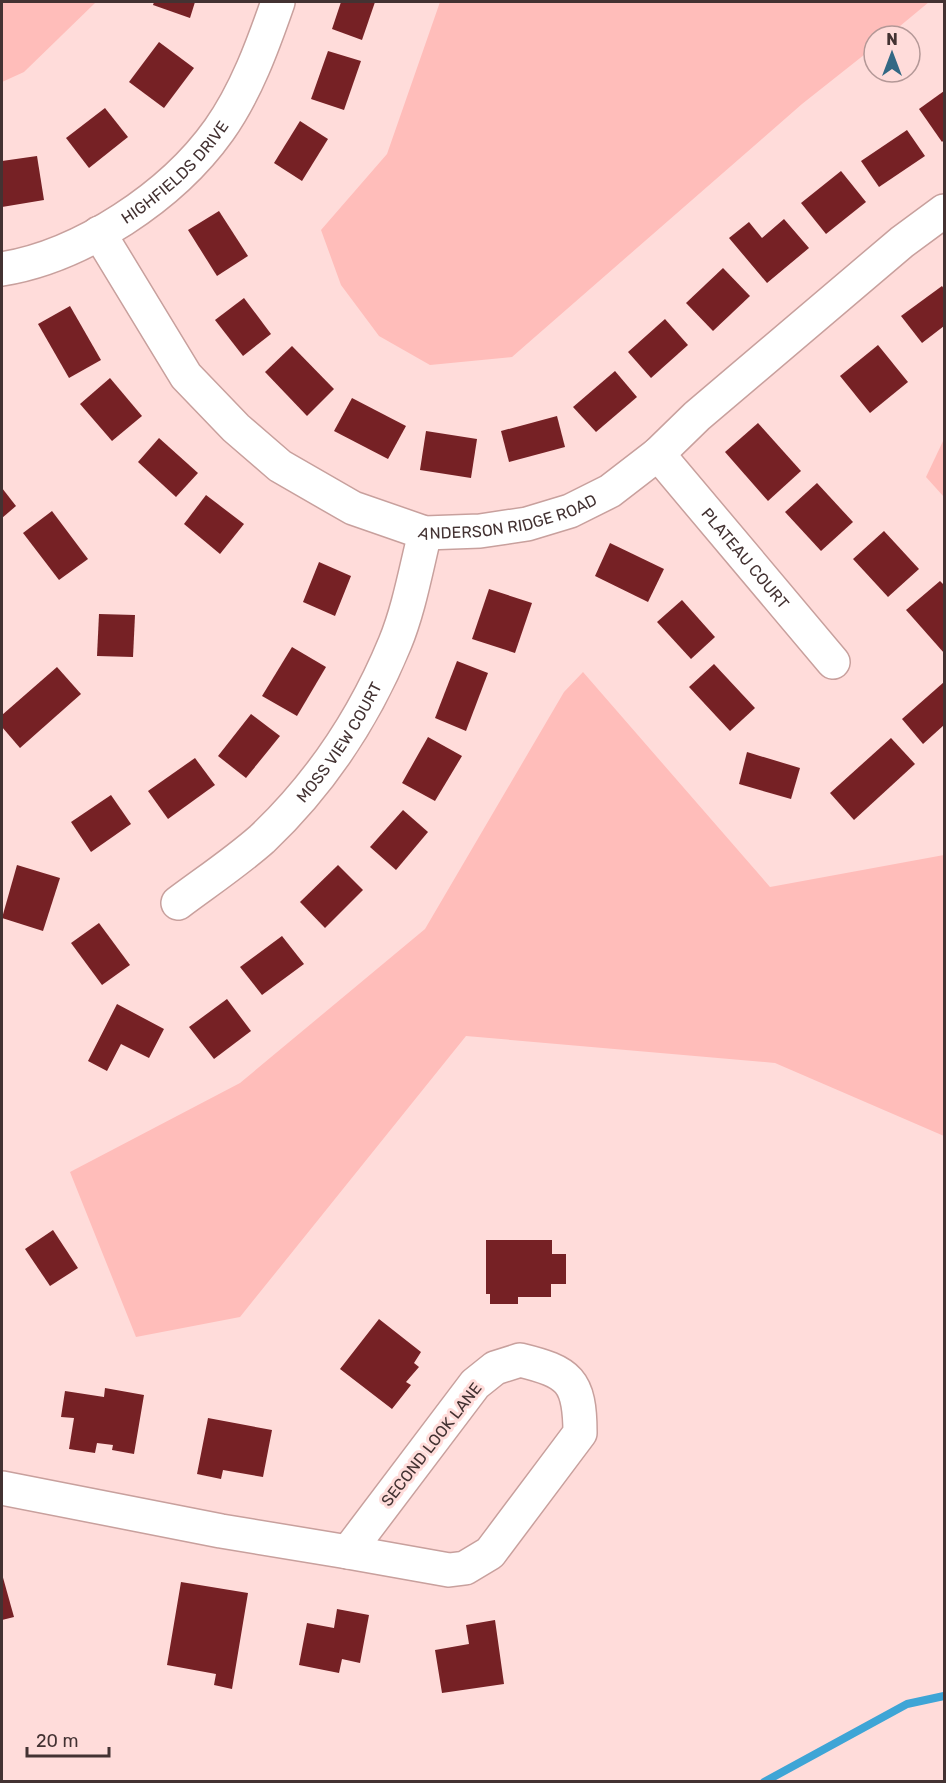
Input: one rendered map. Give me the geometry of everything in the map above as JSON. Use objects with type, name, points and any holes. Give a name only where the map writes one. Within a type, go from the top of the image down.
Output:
[{"type":"street","name":"HIGHFIELDS DRIVE","points":[[2,269],[58,254],[99,233],[182,174],[220,129],[246,82],[278,2]]},
{"type":"street","name":"ANDERSON RIDGE ROAD","points":[[99,233],[186,376],[236,428],[279,466],[353,508],[425,532],[492,530],[527,524],[570,512],[610,491],[658,454],[697,416],[885,257],[945,211]]},
{"type":"street","name":"PLATEAU COURT","points":[[658,454],[833,662]]},
{"type":"street","name":"MOSS VIEW COURT","points":[[178,903],[261,839],[310,787],[342,744],[371,696],[396,641],[425,532]]},
{"type":"street","name":"SECOND LOOK LANE","points":[[2,1488],[221,1531],[450,1570],[465,1568],[490,1553],[580,1433],[580,1410],[574,1386],[555,1368],[520,1360],[495,1368],[475,1384],[348,1552]]},
{"type":"shaded area","points":[[2,2],[96,2],[24,72],[2,82]]},
{"type":"shaded area","points":[[440,2],[929,2],[902,24],[862,24],[862,56],[802,104],[512,357],[430,365],[379,336],[341,285],[321,230],[387,154]]},
{"type":"shaded area","points":[[944,439],[944,497],[926,477]]},
{"type":"shaded area","points":[[583,672],[770,887],[944,855],[944,1136],[775,1063],[466,1036],[240,1317],[136,1337],[70,1172],[240,1083],[425,929],[564,692]]},
{"type":"building","points":[[154,2],[195,2],[190,18],[153,5]]},
{"type":"building","points":[[341,2],[375,2],[362,40],[332,29]]},
{"type":"building","points":[[159,42],[194,68],[164,108],[129,82]]},
{"type":"building","points":[[328,51],[361,61],[344,110],[311,99]]},
{"type":"building","points":[[944,91],[944,140],[942,142],[919,109]]},
{"type":"building","points":[[105,108],[128,137],[89,168],[66,138]]},
{"type":"building","points":[[300,121],[328,139],[302,181],[274,163]]},
{"type":"building","points":[[907,130],[925,156],[879,187],[861,161]]},
{"type":"building","points":[[37,156],[44,200],[2,207],[2,161]]},
{"type":"building","points":[[841,171],[866,202],[826,234],[801,203]]},
{"type":"building","points":[[219,211],[248,256],[217,276],[188,230]]},
{"type":"building","points":[[784,219],[809,248],[767,283],[729,238],[749,222],[762,238]]},
{"type":"building","points":[[723,268],[750,296],[713,331],[686,303]]},
{"type":"building","points":[[942,286],[944,289],[944,326],[922,343],[901,316]]},
{"type":"building","points":[[244,298],[271,334],[243,356],[215,320]]},
{"type":"building","points":[[70,306],[101,360],[69,378],[38,324]]},
{"type":"building","points":[[665,319],[688,345],[651,378],[628,352]]},
{"type":"building","points":[[878,345],[908,382],[870,413],[840,376]]},
{"type":"building","points":[[292,346],[334,389],[307,416],[265,372]]},
{"type":"building","points":[[615,371],[637,397],[596,432],[573,407]]},
{"type":"building","points":[[110,378],[142,416],[112,441],[80,404]]},
{"type":"building","points":[[352,398],[406,426],[388,459],[334,431]]},
{"type":"building","points":[[557,416],[565,447],[509,462],[501,431]]},
{"type":"building","points":[[758,423],[801,471],[768,501],[725,452]]},
{"type":"building","points":[[426,431],[477,439],[471,478],[420,470]]},
{"type":"building","points":[[159,438],[198,473],[176,497],[138,462]]},
{"type":"building","points":[[817,483],[853,522],[821,551],[785,512]]},
{"type":"building","points":[[2,488],[16,506],[2,518]]},
{"type":"building","points":[[206,495],[244,524],[220,554],[184,524]]},
{"type":"building","points":[[52,511],[88,559],[59,580],[23,533]]},
{"type":"building","points":[[884,531],[919,569],[888,597],[853,559]]},
{"type":"building","points":[[610,543],[664,569],[648,602],[595,576]]},
{"type":"building","points":[[319,562],[351,576],[335,616],[303,602]]},
{"type":"building","points":[[940,581],[944,585],[944,653],[906,610]]},
{"type":"building","points":[[489,589],[532,603],[515,653],[472,639]]},
{"type":"building","points":[[682,600],[715,637],[691,659],[657,622]]},
{"type":"building","points":[[99,614],[135,615],[133,657],[97,656]]},
{"type":"building","points":[[292,647],[326,667],[297,716],[262,696]]},
{"type":"building","points":[[457,661],[488,673],[466,731],[435,718]]},
{"type":"building","points":[[714,664],[755,708],[730,731],[689,687]]},
{"type":"building","points":[[57,667],[81,694],[20,748],[2,727],[2,715]]},
{"type":"building","points":[[944,682],[944,725],[923,744],[902,719]]},
{"type":"building","points":[[251,714],[280,736],[246,778],[218,756]]},
{"type":"building","points":[[428,737],[462,756],[435,801],[402,783]]},
{"type":"building","points":[[891,738],[915,764],[854,820],[830,793]]},
{"type":"building","points":[[747,752],[800,768],[791,799],[739,784]]},
{"type":"building","points":[[195,758],[215,785],[168,819],[148,791]]},
{"type":"building","points":[[111,795],[131,824],[91,852],[71,822]]},
{"type":"building","points":[[403,810],[428,832],[396,870],[370,847]]},
{"type":"building","points":[[17,865],[60,878],[43,931],[2,918]]},
{"type":"building","points":[[338,865],[363,890],[325,928],[300,902]]},
{"type":"building","points":[[99,923],[130,965],[102,985],[71,943]]},
{"type":"building","points":[[282,936],[304,964],[262,995],[240,967]]},
{"type":"building","points":[[227,999],[251,1031],[214,1059],[189,1027]]},
{"type":"building","points":[[117,1004],[164,1029],[149,1058],[121,1044],[107,1071],[88,1061]]},
{"type":"building","points":[[53,1230],[78,1268],[50,1286],[25,1249]]},
{"type":"building","points":[[486,1240],[552,1240],[552,1254],[566,1254],[566,1284],[551,1284],[551,1297],[518,1297],[518,1304],[490,1304],[490,1294],[486,1294]]},
{"type":"building","points":[[379,1319],[421,1352],[414,1363],[419,1367],[406,1382],[411,1385],[392,1409],[340,1369]]},
{"type":"building","points":[[105,1388],[144,1395],[134,1454],[112,1450],[113,1445],[97,1443],[95,1453],[69,1449],[74,1418],[61,1417],[65,1391],[104,1397]]},
{"type":"building","points":[[208,1418],[272,1430],[263,1477],[223,1470],[221,1479],[197,1474]]},
{"type":"building","points":[[2,1574],[14,1617],[2,1620]]},
{"type":"building","points":[[181,1582],[248,1593],[232,1689],[214,1685],[216,1674],[167,1665]]},
{"type":"building","points":[[337,1609],[369,1615],[360,1663],[342,1659],[339,1673],[299,1665],[307,1623],[334,1628]]},
{"type":"building","points":[[495,1620],[504,1684],[442,1693],[435,1650],[469,1644],[466,1625]]},
{"type":"waterway","points":[[764,1782],[907,1704],[944,1696]]}]
